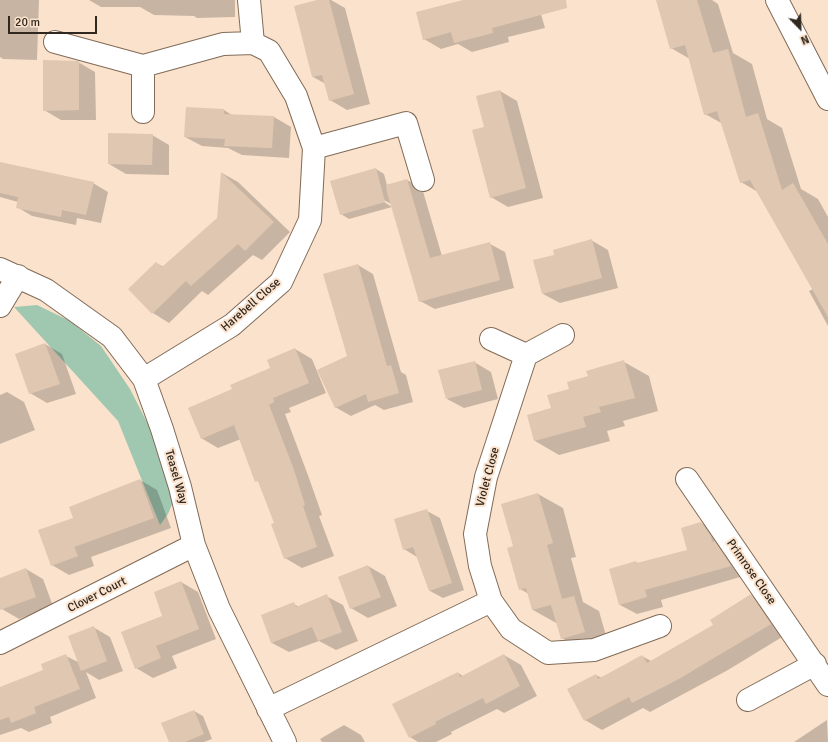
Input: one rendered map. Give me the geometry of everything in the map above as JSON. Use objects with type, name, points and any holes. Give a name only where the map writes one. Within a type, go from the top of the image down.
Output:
[{"type":"street","points":[[55,42],[143,66],[223,44],[253,43],[249,0]]},
{"type":"street","points":[[783,2],[828,99]]},
{"type":"street","name":"Harebell Close","points":[[144,379],[232,325],[281,282],[310,220],[314,148],[296,96],[269,51],[253,43]]},
{"type":"street","points":[[143,66],[143,112]]},
{"type":"street","points":[[314,148],[406,123],[423,180]]},
{"type":"street","points":[[0,306],[9,273]]},
{"type":"street","name":"Teasel Way","points":[[9,273],[46,290],[112,337],[144,379],[162,429],[180,487],[194,546],[219,609],[285,742]]},
{"type":"street","points":[[491,339],[526,355],[563,335]]},
{"type":"street","name":"Violet Close","points":[[526,355],[486,477],[475,534],[480,566],[491,601],[512,629],[548,653],[594,650],[660,626]]},
{"type":"street","name":"Primrose Close","points":[[687,479],[828,685]]},
{"type":"street","name":"Clover Court","points":[[0,643],[194,546]]},
{"type":"street","points":[[268,709],[491,601]]},
{"type":"street","points":[[748,700],[815,664]]},
{"type":"green space","points":[[37,305],[70,321],[101,346],[130,389],[153,434],[173,502],[168,514],[160,525],[118,421],[14,307]]},
{"type":"building","points":[[317,0],[329,0],[354,94],[329,101],[322,75],[312,77],[294,6]]},
{"type":"building","points":[[463,0],[566,0],[567,8],[492,28],[493,33],[454,43],[451,32],[423,40],[416,12]]},
{"type":"building","points":[[656,0],[697,0],[713,53],[728,49],[746,117],[758,113],[782,190],[793,183],[828,244],[828,317],[750,180],[740,183],[717,111],[704,115],[685,45],[670,49]]},
{"type":"building","points":[[43,60],[79,61],[79,110],[43,111]]},
{"type":"building","points":[[500,90],[526,188],[490,198],[472,130],[484,127],[476,96]]},
{"type":"building","points":[[186,107],[224,109],[224,114],[274,116],[272,148],[224,146],[225,139],[184,137]]},
{"type":"building","points":[[108,133],[153,134],[152,165],[108,164]]},
{"type":"building","points":[[0,162],[94,182],[86,215],[62,210],[61,217],[16,208],[18,197],[0,193]]},
{"type":"building","points":[[376,168],[385,202],[340,215],[330,181]]},
{"type":"building","points":[[221,172],[274,222],[245,251],[238,244],[191,286],[186,281],[152,314],[128,289],[156,262],[162,267],[217,218]]},
{"type":"building","points":[[407,179],[430,258],[490,242],[500,280],[419,302],[386,185]]},
{"type":"building","points":[[592,239],[602,278],[542,294],[533,260],[554,255],[553,250]]},
{"type":"building","points":[[358,264],[387,366],[391,365],[399,393],[368,402],[366,394],[335,408],[317,370],[347,356],[323,274]]},
{"type":"building","points":[[45,343],[60,384],[29,394],[15,354]]},
{"type":"building","points":[[295,348],[309,383],[273,398],[274,402],[269,405],[293,467],[305,505],[303,506],[317,547],[284,559],[271,524],[274,523],[258,481],[255,482],[234,425],[201,439],[188,408],[232,389],[230,385],[270,368],[267,360]]},
{"type":"building","points":[[624,360],[635,398],[599,407],[601,412],[583,417],[586,427],[534,441],[527,415],[551,408],[547,395],[569,389],[567,382],[588,376],[586,371]]},
{"type":"building","points":[[475,361],[482,390],[446,399],[438,370]]},
{"type":"building","points":[[140,479],[154,518],[74,547],[78,556],[51,566],[38,530],[73,518],[69,507]]},
{"type":"building","points":[[538,493],[553,543],[547,545],[562,599],[574,596],[585,632],[561,639],[551,605],[532,610],[526,588],[519,590],[507,548],[513,546],[501,504]]},
{"type":"building","points":[[427,509],[452,583],[429,591],[413,547],[403,550],[394,519]]},
{"type":"building","points":[[701,522],[711,536],[712,542],[715,541],[731,566],[645,590],[647,597],[619,605],[609,569],[636,561],[637,563],[687,550],[681,528]]},
{"type":"building","points":[[368,565],[381,597],[350,609],[338,577]]},
{"type":"building","points":[[26,568],[36,597],[0,610],[0,578]]},
{"type":"building","points":[[181,581],[199,629],[156,646],[161,658],[135,669],[121,632],[162,616],[154,592]]},
{"type":"building","points":[[327,594],[342,632],[318,641],[312,627],[271,643],[261,615],[294,602],[296,607]]},
{"type":"building","points":[[751,594],[771,624],[677,680],[632,703],[629,697],[584,721],[567,689],[596,674],[598,679],[642,655],[647,663],[713,625],[710,620]]},
{"type":"building","points":[[94,626],[107,661],[81,671],[68,636]]},
{"type":"building","points":[[66,654],[80,689],[34,707],[36,713],[11,723],[9,717],[0,720],[0,687],[43,670],[41,664]]},
{"type":"building","points":[[504,654],[520,686],[486,704],[483,698],[435,722],[436,724],[409,738],[392,704],[458,672],[460,677]]},
{"type":"building","points":[[194,710],[204,734],[185,742],[169,742],[161,723]]}]
